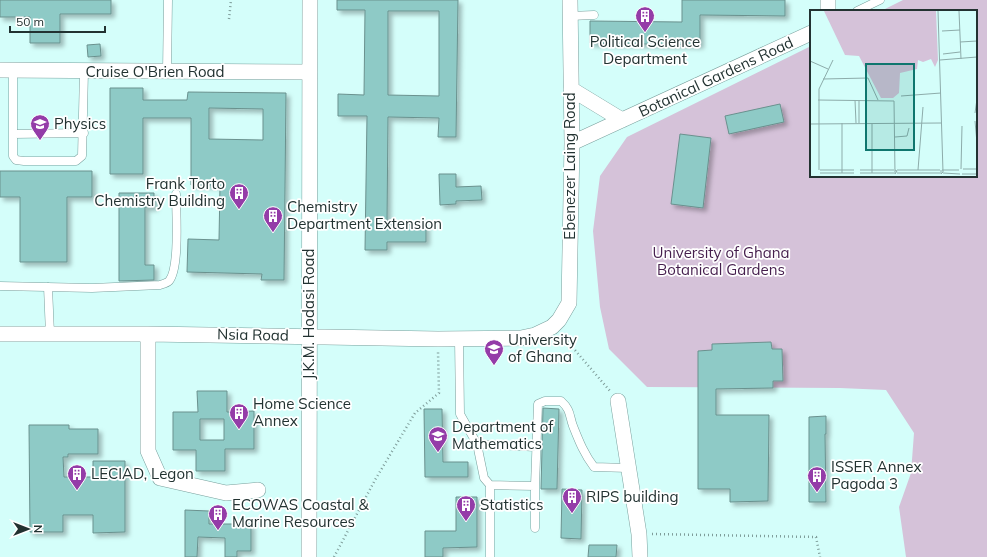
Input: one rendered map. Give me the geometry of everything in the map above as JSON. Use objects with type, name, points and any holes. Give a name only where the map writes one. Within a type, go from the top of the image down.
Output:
[{"type":"street","name":"J.K.M. Hodasi Road","points":[[309,557],[310,0]]},
{"type":"street","name":"Ebenezer Laing Road","points":[[552,327],[559,320],[569,303],[572,143],[570,0]]},
{"type":"street","name":"Botanical Gardens Road","points":[[572,143],[810,33]]},
{"type":"street","name":"Cruise O'Brien Road","points":[[6,70],[310,72]]},
{"type":"street","name":"Botanical Gardens Road","points":[[571,89],[622,120]]},
{"type":"street","name":"Nsia Road","points":[[0,334],[148,334],[459,339],[521,338],[535,335],[552,327]]},
{"type":"street","points":[[148,334],[148,451],[160,478],[226,493],[258,490]]},
{"type":"street","points":[[618,401],[639,534],[640,557]]},
{"type":"lane","points":[[167,72],[168,0]]},
{"type":"lane","points":[[860,10],[880,0]]},
{"type":"lane","points":[[570,16],[594,15]]},
{"type":"lane","points":[[6,70],[13,134],[13,156],[16,160],[76,161],[82,156],[83,152],[84,71]]},
{"type":"lane","points":[[13,134],[84,133]]},
{"type":"lane","points":[[0,286],[122,287],[160,285],[168,282],[172,274],[176,255],[176,194]]},
{"type":"lane","points":[[48,287],[50,334]]},
{"type":"lane","points":[[459,339],[460,414],[477,444],[484,478],[490,485],[490,557]]},
{"type":"lane","points":[[535,528],[538,404],[545,401],[561,401],[569,408],[572,424],[585,456],[594,467],[628,468]]},
{"type":"lane","points":[[477,444],[536,447]]},
{"type":"lane","points":[[490,485],[535,486]]},
{"type":"path","points":[[229,19],[231,0]]},
{"type":"path","points":[[552,327],[564,337],[618,401]]},
{"type":"path","points":[[334,557],[375,480],[415,413],[439,393],[438,339]]},
{"type":"path","points":[[639,534],[816,537],[820,557]]},
{"type":"green space","name":"University of Ghana Botanical Gardens","points":[[903,0],[987,0],[987,557],[906,557],[899,507],[911,473],[914,433],[886,390],[840,388],[647,387],[609,349],[600,307],[593,231],[600,176],[627,137],[810,46],[810,177],[977,177],[977,10],[883,10]]},
{"type":"building","points":[[0,0],[111,0],[111,14],[60,14],[60,43],[30,43],[30,17],[0,17]]},
{"type":"building","points":[[337,0],[458,0],[456,137],[438,137],[439,118],[388,117],[387,224],[426,225],[426,242],[387,242],[387,250],[365,250],[367,116],[338,116],[338,94],[364,95],[365,10],[337,10]],"holes":[[[388,11],[439,11],[439,96],[388,95]]]},
{"type":"building","points":[[682,0],[785,0],[785,16],[700,15],[700,45],[590,43],[590,21],[682,22]]},
{"type":"building","points":[[100,44],[101,56],[88,57],[87,45]]},
{"type":"building","points":[[110,88],[143,88],[143,100],[187,100],[188,92],[286,93],[284,280],[261,280],[262,274],[187,272],[188,239],[219,240],[220,185],[191,185],[191,118],[143,118],[143,174],[110,174]],"holes":[[[209,108],[263,109],[263,140],[209,139]]]},
{"type":"building","points":[[780,104],[784,122],[729,134],[725,116]]},
{"type":"building","points":[[680,134],[711,138],[703,208],[671,204]]},
{"type":"building","points":[[0,171],[92,171],[92,197],[67,197],[67,262],[20,262],[20,197],[0,197]]},
{"type":"building","points":[[439,174],[456,174],[456,187],[481,186],[482,200],[456,201],[456,204],[440,205]]},
{"type":"building","points":[[119,193],[154,193],[154,207],[145,207],[145,265],[154,265],[154,280],[119,281]]},
{"type":"building","points":[[771,342],[772,349],[782,349],[783,381],[773,381],[773,388],[716,389],[716,415],[769,415],[768,501],[730,502],[730,489],[698,489],[698,351],[712,350],[712,344]]},
{"type":"building","name":"Home Science Annex","points":[[197,391],[227,391],[227,412],[254,411],[254,449],[225,449],[225,471],[196,471],[196,450],[173,450],[173,412],[198,412]],"holes":[[[200,419],[224,419],[224,440],[200,440]]]},
{"type":"building","points":[[543,408],[559,409],[557,489],[541,489]]},
{"type":"building","points":[[424,409],[442,409],[443,462],[468,462],[468,477],[425,477]]},
{"type":"building","points":[[826,416],[826,502],[809,502],[809,417]]},
{"type":"building","name":"LECIAD, Legon","points":[[29,425],[69,425],[69,429],[98,429],[98,454],[68,454],[68,457],[63,457],[64,477],[93,477],[93,461],[125,461],[125,532],[93,533],[93,515],[63,515],[63,532],[30,532]]},
{"type":"building","name":"RIPS building","points":[[562,489],[582,490],[581,539],[561,538]]},
{"type":"building","name":"Statistics","points":[[456,497],[477,497],[477,547],[443,548],[443,557],[425,557],[425,531],[456,531]]},
{"type":"building","name":"ECOWAS Coastal & Marine Resources","points":[[185,510],[209,511],[209,524],[251,524],[251,551],[237,551],[237,557],[225,557],[225,538],[198,537],[197,557],[185,557]]},
{"type":"building","points":[[589,545],[617,545],[616,557],[588,557]]},
{"type":"place","name":"Political Science Department","points":[[645,33]]},
{"type":"place","name":"Physics","points":[[40,141]]},
{"type":"place","name":"Frank Torto Chemistry Building","points":[[239,210]]},
{"type":"place","name":"Chemistry Department Extension","points":[[273,233]]},
{"type":"place","name":"University of Ghana","points":[[494,366]]},
{"type":"place","name":"Home Science Annex","points":[[239,430]]},
{"type":"place","name":"Department of Mathematics","points":[[438,453]]},
{"type":"place","name":"LECIAD, Legon","points":[[77,491]]},
{"type":"place","name":"ISSER Annex Pagoda 3","points":[[817,493]]},
{"type":"place","name":"RIPS building","points":[[572,514]]},
{"type":"place","name":"Statistics","points":[[466,522]]},
{"type":"place","name":"ECOWAS Coastal & Marine Resources","points":[[218,531]]}]
